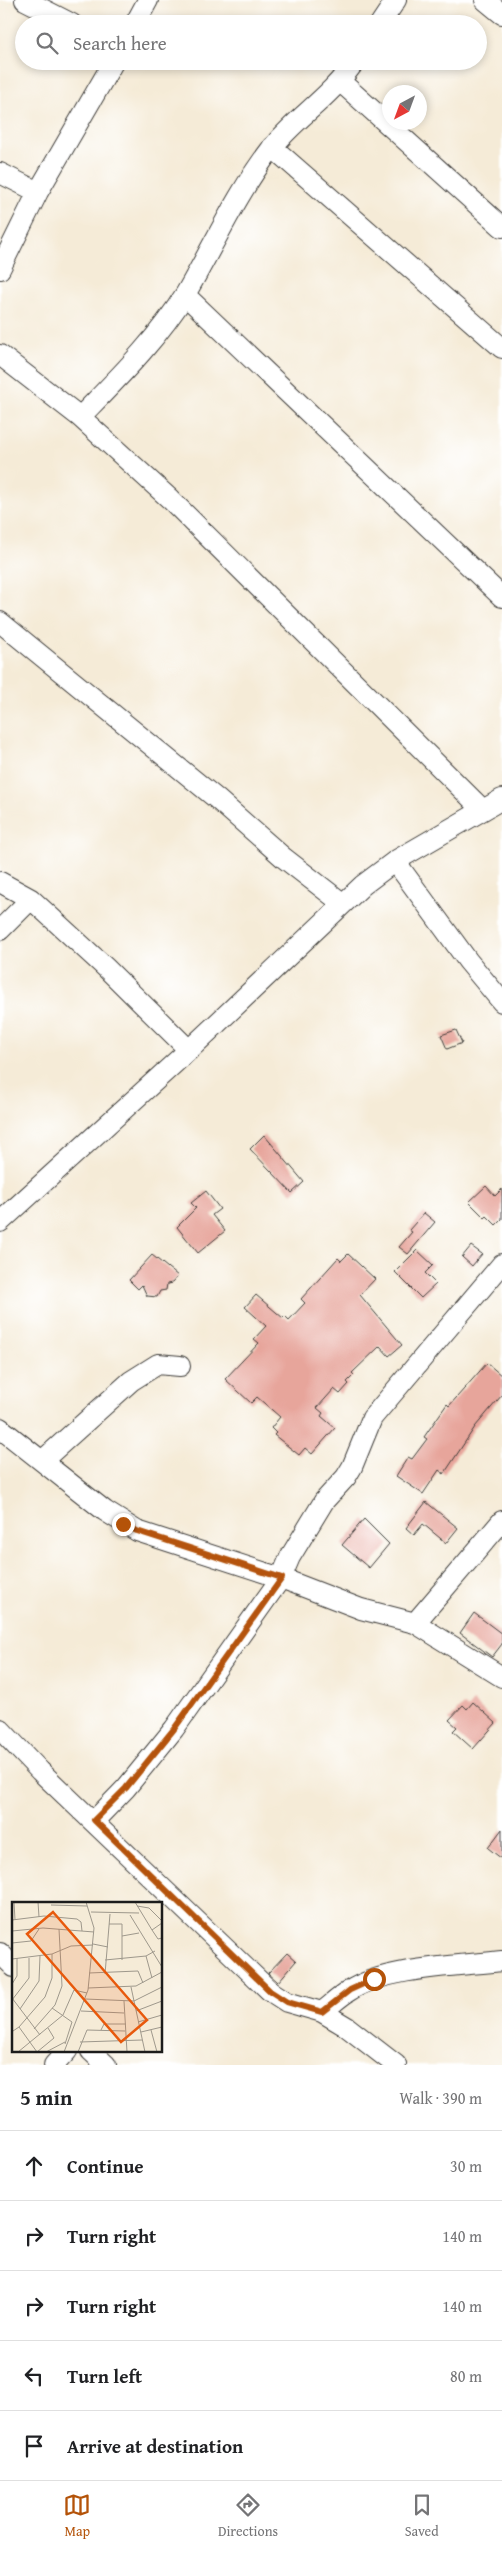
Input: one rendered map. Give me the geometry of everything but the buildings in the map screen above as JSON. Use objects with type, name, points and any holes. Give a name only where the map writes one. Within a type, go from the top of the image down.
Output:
[{"type":"street","points":[[25,0],[54,15]]},
{"type":"street","points":[[140,15],[148,0]]},
{"type":"street","points":[[386,15],[396,0]]},
{"type":"street","points":[[485,0],[502,14]]},
{"type":"street","points":[[0,269],[38,192],[109,70]]},
{"type":"street","points":[[80,417],[138,358],[185,294],[249,180],[272,147],[341,82],[349,70]]},
{"type":"street","points":[[341,82],[502,227]]},
{"type":"street","points":[[272,147],[502,348]]},
{"type":"street","points":[[0,173],[38,192]]},
{"type":"street","points":[[185,294],[502,597]]},
{"type":"street","points":[[0,355],[80,417],[170,499],[483,810]]},
{"type":"street","points":[[0,622],[217,799],[284,858],[342,903]]},
{"type":"street","points":[[0,1222],[190,1050],[342,903],[396,861],[502,799]]},
{"type":"street","points":[[396,861],[468,961],[502,1002]]},
{"type":"street","points":[[0,882],[31,899],[105,967],[190,1050]]},
{"type":"street","points":[[0,930],[31,899]]},
{"type":"street","points":[[94,1820],[126,1788],[158,1750],[282,1578],[290,1558],[324,1501],[352,1467],[372,1418],[502,1264]]},
{"type":"street","points":[[42,1461],[131,1381],[158,1364],[180,1366]]},
{"type":"street","points":[[0,1428],[111,1515],[137,1531],[282,1578],[361,1608],[415,1623],[502,1677]]},
{"type":"street","points":[[415,1623],[502,1521]]},
{"type":"street","points":[[0,1729],[40,1771],[94,1820],[270,1991],[287,2002],[322,2012],[347,2027],[396,2065]]},
{"type":"street","points":[[0,1952],[12,1965]]},
{"type":"street","points":[[322,2012],[350,1990],[374,1979],[401,1973],[502,1961]]},
{"type":"street","points":[[54,2065],[66,2052]]},
{"type":"street","points":[[92,2052],[106,2065]]},
{"type":"route","points":[[123,1524],[137,1531],[282,1578],[174,1729],[126,1788],[94,1820],[229,1953],[270,1991],[287,2002],[322,2012],[350,1990],[374,1979]]}]
